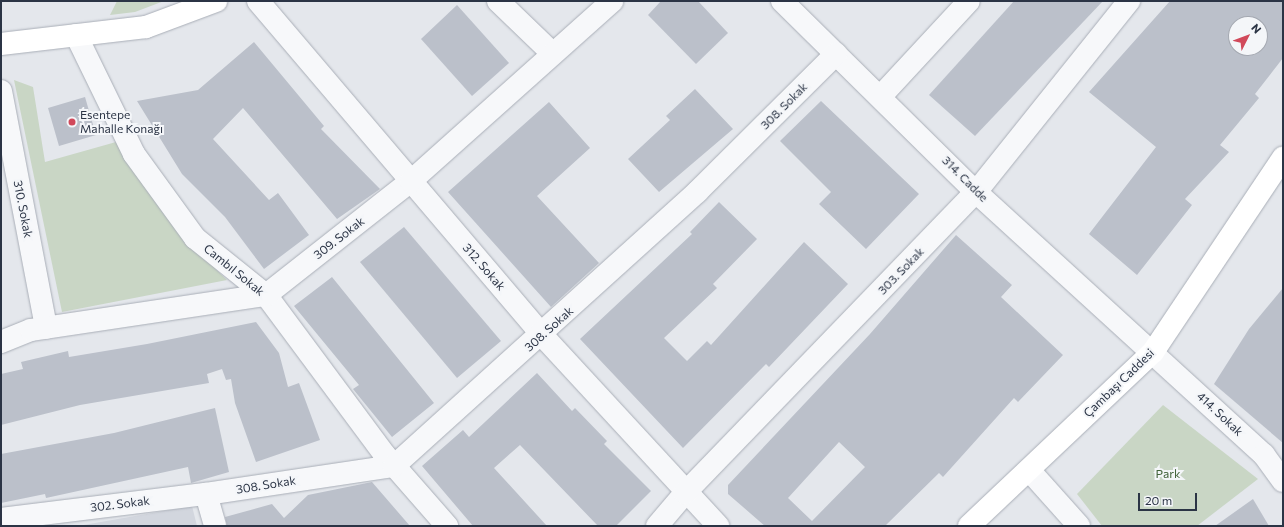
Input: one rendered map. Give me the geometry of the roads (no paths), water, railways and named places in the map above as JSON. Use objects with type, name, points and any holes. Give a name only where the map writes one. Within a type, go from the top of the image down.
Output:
[{"type":"main road","points":[[1,44],[146,27],[216,1]]},
{"type":"main road","name":"Çambaşı Caddesi","points":[[969,526],[1153,352],[1283,158]]},
{"type":"street","name":"312. Sokak","points":[[258,1],[542,335],[685,493],[718,526]]},
{"type":"street","points":[[498,1],[552,53]]},
{"type":"street","name":"309. Sokak","points":[[1,342],[46,328],[266,295],[411,181],[552,53],[612,1]]},
{"type":"street","name":"314. Cadde","points":[[782,1],[881,96],[976,192],[1153,352]]},
{"type":"street","points":[[881,96],[968,1]]},
{"type":"street","name":"303. Sokak","points":[[657,526],[685,493],[976,192],[1129,1]]},
{"type":"street","name":"Cambıl Sokak","points":[[76,35],[134,154],[195,238],[266,295],[394,466],[447,526]]},
{"type":"street","name":"308. Sokak","points":[[206,494],[394,466],[542,335],[697,192],[836,54]]},
{"type":"street","name":"310. Sokak","points":[[1,91],[46,328]]},
{"type":"street","name":"414. Sokak","points":[[1153,352],[1264,455],[1283,481]]},
{"type":"street","points":[[1029,470],[1079,526]]},
{"type":"street","points":[[206,494],[215,526]]},
{"type":"street","name":"302. Sokak","points":[[1,519],[206,494]]},
{"type":"place","name":"Esentepe Mahalle Konağı","points":[[72,122]]},
{"type":"park label","name":"Park","points":[[1168,474]]}]
